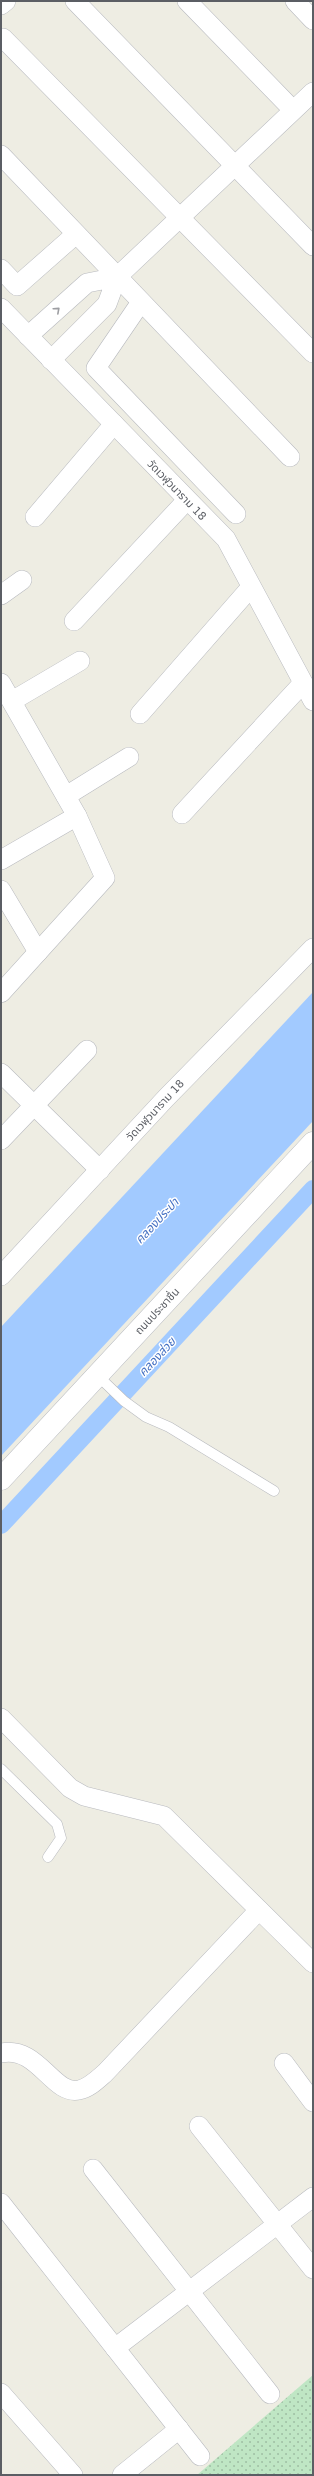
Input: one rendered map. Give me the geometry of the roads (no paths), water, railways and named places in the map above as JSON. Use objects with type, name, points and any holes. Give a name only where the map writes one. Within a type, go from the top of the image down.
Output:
[{"type":"street","points":[[1,5],[6,1]]},
{"type":"street","points":[[75,1],[313,246]]},
{"type":"street","points":[[187,1],[293,110]]},
{"type":"street","points":[[295,1],[313,20]]},
{"type":"street","points":[[3,38],[313,353]]},
{"type":"street","points":[[51,360],[107,304],[117,277],[313,92]]},
{"type":"street","points":[[1,155],[290,457]]},
{"type":"street","points":[[1,269],[17,286],[76,234]]},
{"type":"street","points":[[28,336],[87,283],[117,277]]},
{"type":"street","points":[[141,302],[96,368],[236,514]]},
{"type":"street","name":"วัดเวฬุวนาราม 18","points":[[1,308],[226,539],[313,701]]},
{"type":"street","points":[[35,517],[114,424]]},
{"type":"street","points":[[74,621],[187,500]]},
{"type":"street","points":[[1,595],[22,580]]},
{"type":"street","points":[[140,714],[251,587]]},
{"type":"street","points":[[12,701],[80,661]]},
{"type":"street","points":[[1,683],[77,816],[106,878],[1,993]]},
{"type":"street","points":[[182,814],[304,683]]},
{"type":"street","points":[[66,796],[129,757]]},
{"type":"street","points":[[1,860],[77,816]]},
{"type":"street","points":[[1,890],[38,952]]},
{"type":"street","name":"วัดเวฬุวนาราม 18","points":[[1,1276],[100,1170],[313,948]]},
{"type":"street","points":[[1,1140],[87,1050]]},
{"type":"street","points":[[1,1073],[100,1170]]},
{"type":"street","name":"ถนนประชาชื่น","points":[[1,1479],[313,1143]]},
{"type":"street","points":[[1,1718],[70,1788],[84,1796],[141,1808],[164,1816],[313,1963]]},
{"type":"street","points":[[1,2053],[24,2054],[63,2087],[77,2091],[89,2087],[105,2073],[259,1910]]},
{"type":"street","points":[[284,2063],[313,2102]]},
{"type":"street","points":[[200,2126],[313,2269]]},
{"type":"street","points":[[93,2168],[270,2394]]},
{"type":"street","points":[[115,2348],[313,2197]]},
{"type":"street","points":[[1,2203],[200,2456]]},
{"type":"street","points":[[1,2393],[73,2475]]},
{"type":"street","points":[[122,2475],[179,2428]]},
{"type":"lane","points":[[97,1375],[124,1401],[146,1416],[169,1427],[274,1491]]},
{"type":"lane","points":[[1,1769],[57,1824],[61,1838],[48,1857]]},
{"type":"water","name":"คลองประปา","points":[[313,992],[313,1121],[1,1456],[1,1327]]},
{"type":"waterway","name":"คลองส่วย","points":[[1,1525],[313,1189]]}]
